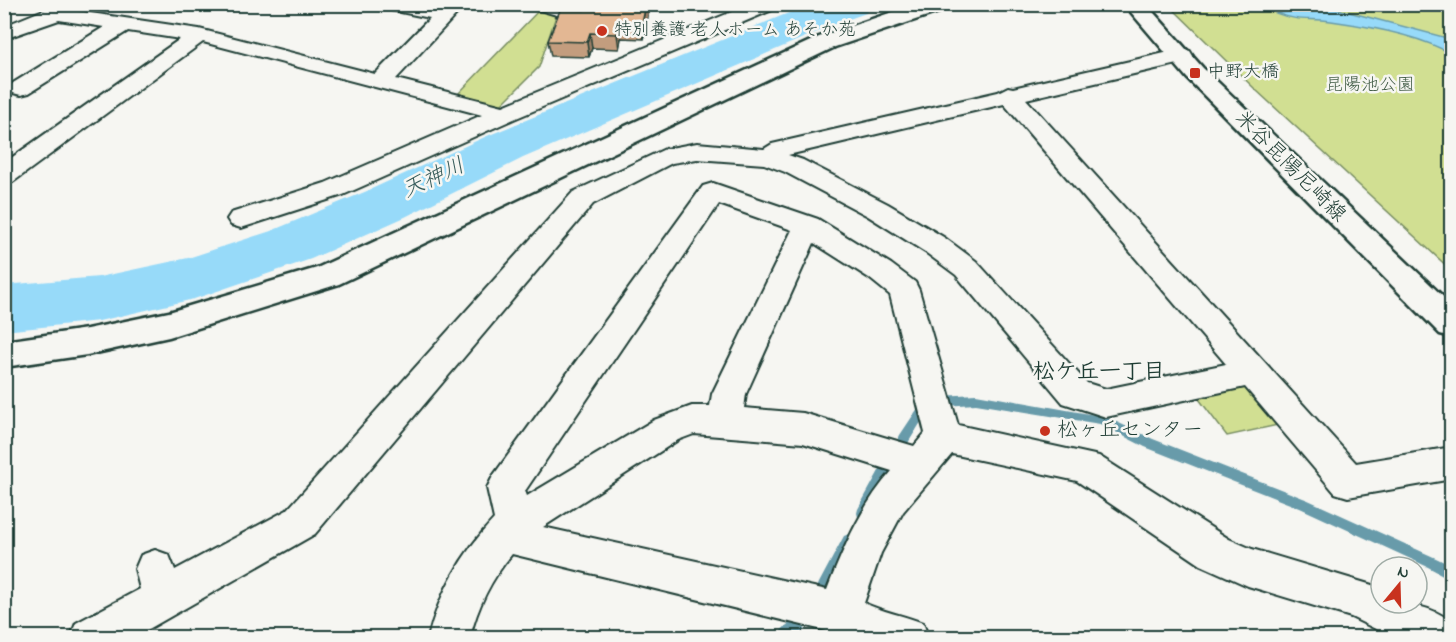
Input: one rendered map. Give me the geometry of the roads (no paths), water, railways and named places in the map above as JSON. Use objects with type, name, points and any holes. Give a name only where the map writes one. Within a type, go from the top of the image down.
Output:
[{"type":"street","points":[[388,4],[451,10]]},
{"type":"street","points":[[241,219],[334,189],[505,114],[770,4]]},
{"type":"street","points":[[4,354],[95,342],[159,329],[328,276],[827,42],[886,20],[940,4]]},
{"type":"street","name":"米谷昆陽尼崎線","points":[[1134,4],[1204,81],[1452,325]]},
{"type":"street","points":[[4,33],[65,9],[126,23],[199,34],[505,114]]},
{"type":"street","points":[[380,82],[451,10]]},
{"type":"street","points":[[21,88],[126,23]]},
{"type":"street","points":[[4,176],[199,34]]},
{"type":"street","points":[[768,157],[781,148],[1008,94],[1182,56]]},
{"type":"street","points":[[1008,94],[1348,481],[1452,463]]},
{"type":"street","points":[[91,638],[159,584],[301,522],[583,198],[665,157],[697,151],[768,157],[794,166],[878,210],[935,245],[966,268],[1075,393],[1106,403],[1252,372]]},
{"type":"street","points":[[713,192],[808,226],[880,271],[904,290],[933,450],[890,500],[864,546],[873,630],[525,541],[514,524],[506,488],[713,192]]},
{"type":"street","points":[[725,421],[729,394],[808,226]]},
{"type":"street","points":[[448,638],[454,616],[472,580],[489,552],[514,524],[666,430],[692,420],[829,431],[933,450],[1086,467],[1215,552],[1248,567],[1357,598],[1437,638]]},
{"type":"water","points":[[1326,6],[1451,39],[1451,54],[1438,47],[1393,32],[1331,21],[1297,19],[1276,13]]},
{"type":"waterway","name":"天神川","points":[[4,308],[99,299],[194,278],[291,245],[386,204],[505,147],[823,14],[852,4]]},
{"type":"waterway","points":[[904,439],[922,411],[941,401],[976,399],[1102,420],[1149,443],[1304,504],[1433,563],[1452,574]]},
{"type":"waterway","points":[[863,513],[889,464]]},
{"type":"waterway","points":[[824,588],[849,540]]},
{"type":"waterway","points":[[784,638],[799,625]]},
{"type":"place","name":"特別養護 老人ホーム あそか苑","points":[[602,31]]},
{"type":"place","name":"中野大橋","points":[[1195,73]]},
{"type":"place","name":"松ヶ丘センター","points":[[1045,431]]},
{"type":"district","name":"松ケ丘一丁目","points":[[1099,373]]},
{"type":"park label","name":"昆陽池公園","points":[[1370,86]]}]
